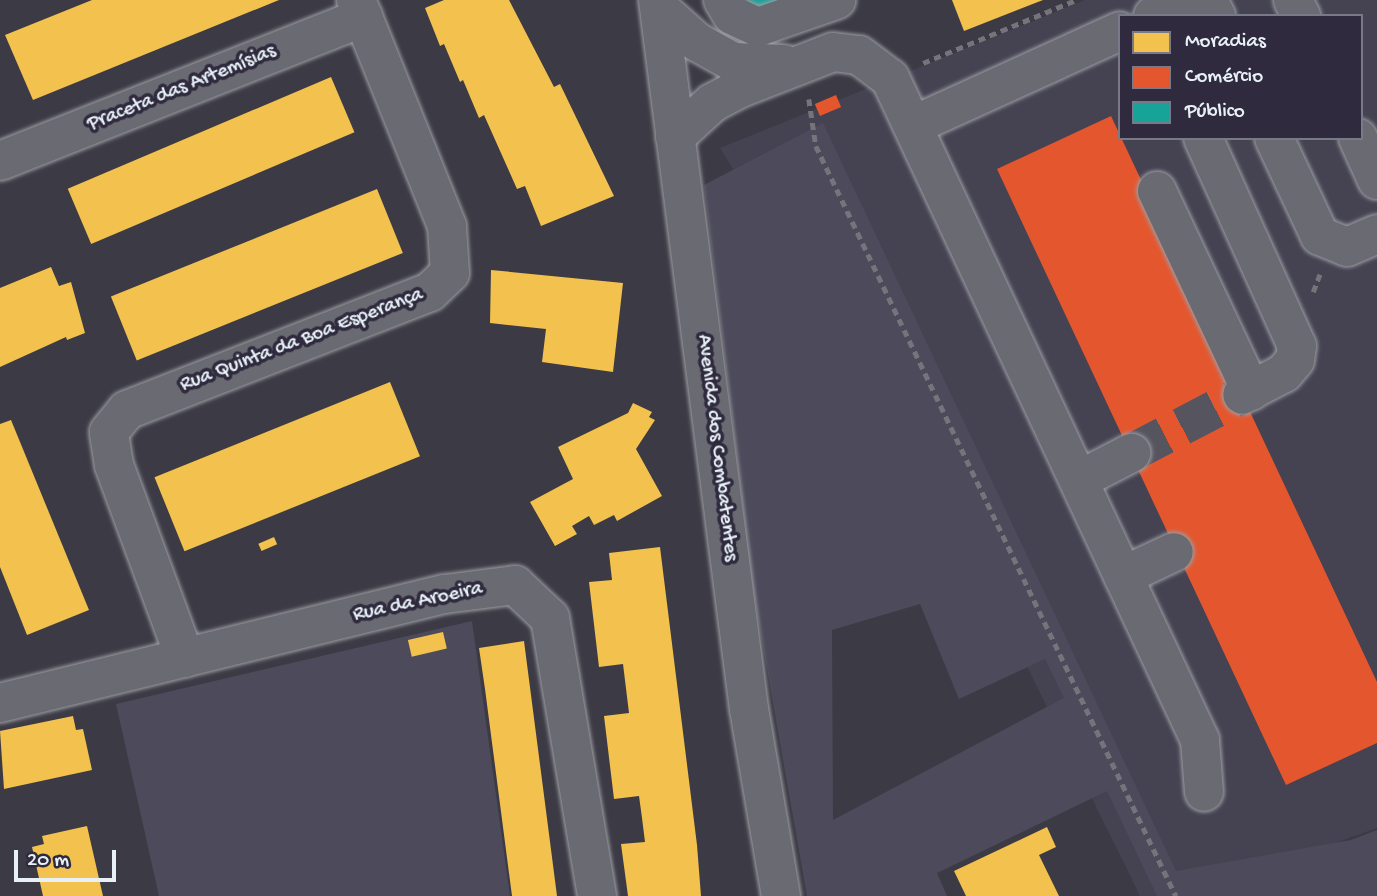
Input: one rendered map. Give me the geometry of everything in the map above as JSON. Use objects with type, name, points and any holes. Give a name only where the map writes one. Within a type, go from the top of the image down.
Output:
[{"type":"street","points":[[723,0],[732,15],[758,27],[836,0]]},
{"type":"street","points":[[1157,14],[1185,0]]},
{"type":"street","points":[[659,5],[697,41],[733,62],[804,63]]},
{"type":"street","name":"Avenida dos Combatentes","points":[[659,5],[749,709],[781,896]]},
{"type":"street","name":"Praceta das Artemísias","points":[[0,161],[360,9]]},
{"type":"street","name":"Rua Quinta da Boa Esperança","points":[[185,658],[114,465],[109,432],[127,410],[430,292],[450,274],[447,226],[360,9]]},
{"type":"street","points":[[914,125],[1118,32]]},
{"type":"street","points":[[675,137],[712,103],[833,52],[859,55],[890,78],[1200,740],[1204,792]]},
{"type":"street","points":[[1157,191],[1246,393],[1284,373],[1295,359],[1297,346],[1204,140]]},
{"type":"street","points":[[1275,140],[1320,236],[1348,247],[1377,234]]},
{"type":"street","points":[[1359,140],[1377,180]]},
{"type":"street","points":[[1079,481],[1130,453]]},
{"type":"street","points":[[1123,576],[1174,552]]},
{"type":"street","name":"Rua da Aroeira","points":[[0,703],[445,594],[515,585],[550,618],[597,896]]},
{"type":"path","points":[[890,78],[1076,0]]},
{"type":"path","points":[[804,63],[816,146],[1176,896]]},
{"type":"shaded area","points":[[1085,0],[1377,0],[1377,828],[1187,896],[1140,896],[986,583],[720,148]]},
{"type":"shaded area","points":[[823,123],[1176,871],[1351,840],[1377,830],[1377,896],[1157,896],[1107,791],[937,873],[947,896],[807,896],[753,589],[704,185]],"holes":[[[920,604],[959,699],[1045,659],[1064,698],[833,820],[832,630]]]},
{"type":"shaded area","points":[[472,621],[510,896],[159,896],[116,704]]},
{"type":"building: Moradias","points":[[92,0],[279,0],[33,100],[5,35]]},
{"type":"building: Moradias","points":[[444,0],[509,0],[554,87],[560,84],[614,196],[541,226],[525,186],[517,189],[484,115],[479,118],[444,44],[440,46],[425,8]]},
{"type":"building: Moradias","points":[[952,0],[1043,0],[964,31]]},
{"type":"building: Moradias","points":[[331,77],[354,132],[91,244],[68,189]]},
{"type":"building: Moradias","points":[[377,189],[403,253],[137,360],[111,297]]},
{"type":"building: Moradias","points":[[51,267],[59,286],[71,282],[85,333],[67,340],[66,337],[0,367],[0,288]]},
{"type":"building: Moradias","points":[[491,270],[623,283],[613,372],[542,362],[546,329],[490,323]]},
{"type":"building: Moradias","points":[[390,382],[420,456],[184,551],[154,477]]},
{"type":"building: Moradias","points":[[633,403],[652,412],[649,417],[655,420],[636,449],[662,496],[617,521],[614,515],[594,525],[589,516],[572,526],[577,534],[555,546],[530,502],[573,479],[558,447],[628,413]]},
{"type":"building: Moradias","points":[[11,420],[89,610],[27,635],[0,567],[0,424]]},
{"type":"building: Moradias","points":[[274,537],[277,544],[261,551],[258,544]]},
{"type":"building: Moradias","points":[[660,547],[701,896],[628,896],[621,844],[645,842],[642,818],[639,796],[614,799],[604,716],[629,713],[623,664],[599,667],[589,582],[612,580],[609,553]]},
{"type":"building: Moradias","points":[[443,632],[447,649],[412,657],[408,640]]},
{"type":"building: Moradias","points":[[524,641],[557,896],[512,896],[479,648]]},
{"type":"building: Moradias","points":[[73,716],[76,730],[83,729],[92,770],[4,789],[0,731]]},
{"type":"building: Moradias","points":[[87,826],[103,896],[43,896],[32,847],[44,844],[42,836]]},
{"type":"building: Moradias","points":[[1047,827],[1056,847],[1039,855],[1059,896],[966,896],[954,871]]},
{"type":"building: Comércio","points":[[836,95],[841,107],[820,116],[815,104]]},
{"type":"building: Comércio","points":[[1111,116],[1118,131],[1118,140],[1122,140],[1377,682],[1377,743],[1286,785],[997,169]]},
{"type":"building: Público","points":[[748,0],[780,0],[753,11]]},
{"type":"tunnel","points":[[1131,453],[1242,395]]}]
